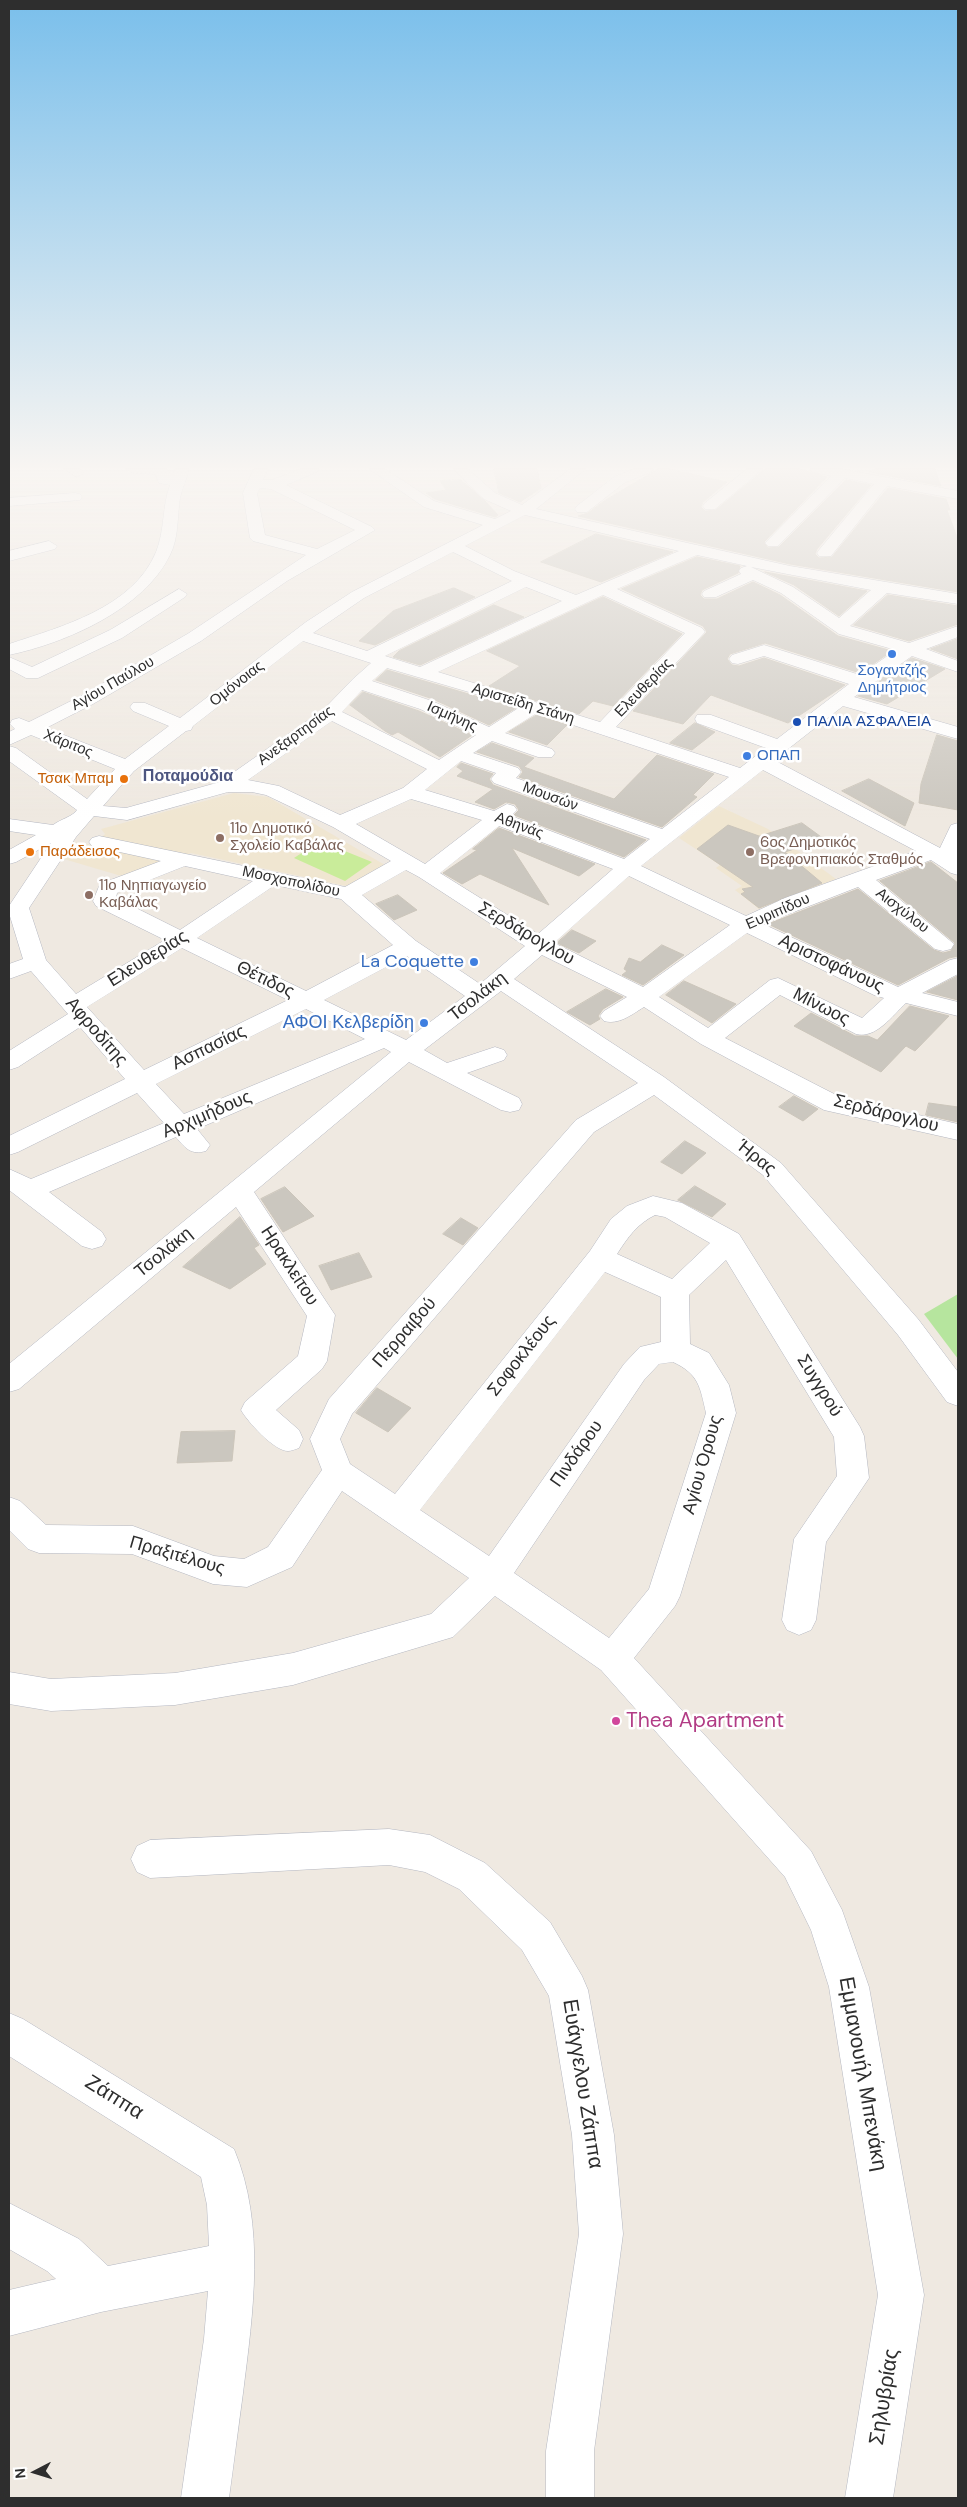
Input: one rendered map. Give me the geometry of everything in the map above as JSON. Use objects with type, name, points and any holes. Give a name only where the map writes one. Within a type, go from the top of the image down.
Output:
[{"type":"street","points":[[9,650],[92,620],[139,586]]},
{"type":"street","name":"Αγίου Παύλου","points":[[9,739],[87,700],[195,637],[269,586]]},
{"type":"street","name":"Ομόνοιας","points":[[18,908],[63,832],[89,809],[127,767],[184,726],[302,635],[358,595],[375,586]]},
{"type":"street","name":"Ανεξαρτησίας","points":[[227,786],[330,714],[359,683],[377,659],[516,586]]},
{"type":"street","points":[[538,586],[576,601]]},
{"type":"street","points":[[421,673],[610,586]]},
{"type":"street","points":[[710,594],[727,586]]},
{"type":"street","points":[[778,586],[839,627],[910,649],[958,667]]},
{"type":"street","points":[[868,586],[958,599]]},
{"type":"street","name":"Ελευθερίας","points":[[603,589],[696,632],[603,730]]},
{"type":"street","points":[[839,627],[882,589]]},
{"type":"street","points":[[9,662],[32,674],[116,634],[179,594]]},
{"type":"street","name":"Τσολάκη","points":[[9,1381],[240,1192],[396,1045],[481,996],[627,867],[862,682],[910,649],[958,631]]},
{"type":"street","name":"Αριστείδη Στάνη","points":[[302,635],[421,673],[535,706],[744,776]]},
{"type":"street","points":[[738,659],[764,650],[862,682]]},
{"type":"street","name":"Ισμήνης","points":[[359,683],[426,705],[490,734],[545,753]]},
{"type":"street","points":[[426,705],[460,684]]},
{"type":"street","points":[[840,699],[958,734]]},
{"type":"street","points":[[340,823],[410,792],[458,754],[535,706]]},
{"type":"street","points":[[139,707],[184,726]]},
{"type":"street","points":[[330,714],[440,768]]},
{"type":"street","points":[[704,719],[780,747]]},
{"type":"street","name":"Χάριτος","points":[[9,720],[127,767]]},
{"type":"street","points":[[9,752],[89,809]]},
{"type":"street","name":"Μουσών","points":[[458,754],[511,772],[501,779],[664,838]]},
{"type":"street","points":[[761,761],[945,860],[958,829]]},
{"type":"street","name":"Σερδάρογλου","points":[[89,809],[105,813],[127,814],[227,786],[252,786],[272,790],[340,823],[426,873],[540,945],[644,997],[709,1038],[833,1104],[958,1132]]},
{"type":"street","points":[[426,873],[533,791]]},
{"type":"street","name":"Αθηνάς","points":[[410,792],[497,818],[627,867]]},
{"type":"street","points":[[9,825],[63,832]]},
{"type":"street","points":[[9,858],[63,832]]},
{"type":"street","name":"Μοσχοπολίδου","points":[[99,842],[348,894],[408,946],[481,996]]},
{"type":"street","name":"Θέτιδος","points":[[185,859],[108,889],[104,900],[180,940],[307,1000],[510,1104]]},
{"type":"street","name":"Ευριπίδου","points":[[612,1016],[644,997],[746,924],[793,903],[860,878],[945,860]]},
{"type":"street","points":[[348,894],[406,861]]},
{"type":"street","name":"Αριστοφάνους","points":[[627,867],[882,990],[958,1009]]},
{"type":"street","name":"Ελευθερίας","points":[[9,1062],[77,1010],[273,877]]},
{"type":"street","name":"Αισχύλου","points":[[860,878],[952,953]]},
{"type":"street","name":"Αφροδίτης","points":[[18,908],[35,962],[197,1144]]},
{"type":"street","name":"Ασπασίας","points":[[9,1146],[307,1000],[408,946]]},
{"type":"street","points":[[902,995],[952,953]]},
{"type":"street","points":[[9,972],[35,962]]},
{"type":"street","name":"Ήρας","points":[[500,980],[655,1083],[772,1169],[908,1327],[958,1394]]},
{"type":"street","name":"Μίνωος","points":[[709,1038],[778,985],[864,1029],[902,995]]},
{"type":"street","name":"Αρχιμήδους","points":[[19,1184],[396,1045]]},
{"type":"street","points":[[445,1072],[495,1055]]},
{"type":"street","name":"Περραιβού","points":[[338,1472],[325,1439],[340,1408],[586,1126],[655,1083]]},
{"type":"street","points":[[19,1184],[92,1238]]},
{"type":"street","name":"Ηρακλείτου","points":[[240,1192],[321,1315],[312,1361],[256,1410],[288,1439]]},
{"type":"street","name":"Συγγρού","points":[[653,1205],[673,1210],[729,1241],[849,1436],[853,1478],[810,1539],[799,1620]]},
{"type":"street","name":"Σοφοκλέους","points":[[398,1514],[600,1258],[621,1226],[636,1213],[653,1205]]},
{"type":"street","points":[[675,1350],[675,1292],[729,1241]]},
{"type":"street","points":[[600,1258],[675,1292]]},
{"type":"street","name":"Πινδάρου","points":[[493,1577],[634,1372],[650,1355],[675,1350]]},
{"type":"street","name":"Αγίου Όρους","points":[[613,1659],[663,1596],[721,1414],[714,1385],[699,1361],[675,1350]]},
{"type":"street","points":[[9,1688],[51,1695],[175,1689],[293,1669],[441,1626],[493,1577],[338,1472]]},
{"type":"street","name":"Πραξιτέλους","points":[[9,1510],[39,1539],[133,1540],[213,1570],[247,1573],[280,1557],[338,1472]]},
{"type":"street","name":"Εμμανουήλ Μπενάκη","points":[[493,1577],[613,1659],[798,1864],[828,1924],[849,1987],[901,2295]]},
{"type":"street","name":"Ευάγγελου Ζάππα","points":[[150,1859],[389,1847],[430,1854],[472,1876],[536,1936],[568,1990],[593,2135],[601,2234],[570,2451],[570,2498]]},
{"type":"street","name":"Ζάππα","points":[[9,2033],[219,2164],[229,2205],[232,2264]]},
{"type":"street","points":[[9,2225],[63,2255],[100,2290]]},
{"type":"street","points":[[9,2313],[100,2290],[232,2264],[227,2340],[205,2498]]},
{"type":"street","name":"Σηλυβρίας","points":[[869,2498],[901,2295]]},
{"type":"shaded area","name":"11ο Δημοτικό Σχολείο Καβάλας","points":[[234,793],[268,797],[385,865],[351,887],[191,853],[128,878],[57,857],[72,842],[94,845],[105,834],[101,829]]},
{"type":"shaded area","name":"6ος Δημοτικός Βρεφονηπιακός Σταθμός","points":[[719,806],[768,829],[836,879],[759,909],[735,890],[742,886],[716,868],[720,865],[679,838]]},
{"type":"green space","points":[[320,841],[372,862],[345,881],[294,858]]},
{"type":"green space","points":[[958,1294],[958,1359],[924,1314]]},
{"type":"building","points":[[629,586],[710,586],[702,590],[700,595],[704,599],[717,599],[745,586],[761,586],[780,595],[838,636],[892,651],[860,673],[765,643],[730,654],[727,659],[732,665],[739,666],[764,658],[845,685],[788,723],[711,695],[683,724],[633,711],[707,632],[703,626],[622,589]]},
{"type":"building","points":[[795,586],[840,586],[867,591],[839,616]]},
{"type":"building","points":[[922,586],[958,586],[958,592]]},
{"type":"building","points":[[454,588],[475,597],[375,645],[359,641],[393,611]]},
{"type":"building","points":[[888,595],[958,606],[958,624],[909,641],[854,625]]},
{"type":"building","points":[[603,597],[682,634],[613,706],[593,701],[579,714],[489,686],[520,666],[487,651]]},
{"type":"building","points":[[494,605],[524,617],[420,665],[393,657],[399,651]]},
{"type":"building","points":[[958,639],[958,659],[931,649]]},
{"type":"building","points":[[912,658],[945,669],[887,704],[858,696]]},
{"type":"building","points":[[387,670],[516,708],[489,725],[433,699],[376,680]]},
{"type":"building","points":[[363,692],[419,711],[472,735],[440,757],[398,732],[392,735],[385,731],[350,705]]},
{"type":"building","points":[[537,715],[567,725],[547,745],[509,732]]},
{"type":"building","points":[[695,723],[715,732],[692,750],[670,743]]},
{"type":"building","points":[[937,735],[958,741],[958,810],[919,803],[921,784]]},
{"type":"building","points":[[492,743],[534,758],[524,767],[614,799],[657,755],[714,774],[693,795],[697,797],[662,827],[519,777],[523,772],[519,766],[477,752]]},
{"type":"building","points":[[461,763],[493,774],[489,779],[493,785],[646,840],[624,857],[514,815],[519,810],[515,804],[506,802],[494,809],[475,802],[493,789],[457,776],[463,771],[457,767]]},
{"type":"building","points":[[869,779],[914,803],[905,826],[842,791]]},
{"type":"building","name":"6ος Δημοτικός Βρεφονηπιακός Σταθμός","points":[[802,823],[824,839],[785,852],[822,883],[759,908],[741,894],[745,892],[742,889],[753,887],[697,849],[728,825],[759,836]]},
{"type":"building","points":[[499,828],[595,864],[579,876],[512,848],[549,905],[480,874],[462,884],[443,873],[477,850],[473,849]]},
{"type":"building","points":[[931,862],[958,883],[958,956],[949,958],[898,985],[768,924],[858,889],[934,950],[943,953],[951,951],[955,943],[880,881]]},
{"type":"building","points":[[398,895],[417,910],[394,920],[376,904]]},
{"type":"building","points":[[572,930],[596,941],[579,953],[557,943]]},
{"type":"building","points":[[662,945],[684,955],[643,985],[622,975],[627,971],[624,969],[629,958],[640,962]]},
{"type":"building","points":[[958,976],[958,1000],[927,992]]},
{"type":"building","points":[[684,981],[736,1004],[712,1023],[666,995]]},
{"type":"building","points":[[606,989],[623,997],[603,1009],[598,1016],[600,1019],[590,1025],[567,1012]]},
{"type":"building","points":[[910,1006],[949,1016],[915,1051],[906,1046],[881,1072],[794,1026],[811,1013],[855,1036],[868,1036],[877,1040]]},
{"type":"building","points":[[794,1096],[818,1109],[803,1121],[779,1107]]},
{"type":"building","points":[[929,1103],[958,1107],[958,1122],[926,1115]]},
{"type":"building","points":[[685,1141],[706,1153],[682,1174],[661,1162]]},
{"type":"building","points":[[695,1186],[726,1204],[712,1217],[678,1200]]},
{"type":"building","points":[[285,1187],[314,1216],[283,1232],[261,1199]]},
{"type":"building","points":[[240,1217],[259,1245],[254,1248],[266,1264],[230,1289],[183,1267]]},
{"type":"building","points":[[461,1218],[478,1228],[463,1245],[443,1234]]},
{"type":"building","points":[[359,1253],[372,1277],[331,1290],[319,1266]]},
{"type":"building","points":[[377,1388],[411,1408],[388,1432],[356,1413]]},
{"type":"building","points":[[235,1431],[232,1461],[177,1463],[181,1432]]},
{"type":"place","name":"Σογαντζής Δημήτριος","points":[[892,654]]},
{"type":"place","name":"ΠΑΛΙΑ ΑΣΦΑΛΕΙΑ","points":[[797,722]]},
{"type":"place","name":"ΟΠΑΠ","points":[[747,756]]},
{"type":"place","name":"Τσακ Μπαμ","points":[[124,779]]},
{"type":"place","name":"11ο Δημοτικό Σχολείο Καβάλας","points":[[220,838]]},
{"type":"place","name":"Παράδεισος","points":[[30,852]]},
{"type":"place","name":"6ος Δημοτικός Βρεφονηπιακός Σταθμός","points":[[750,852]]},
{"type":"place","name":"11ο Νηπιαγωγείο Καβάλας","points":[[89,895]]},
{"type":"place","name":"La Coquette","points":[[474,962]]},
{"type":"place","name":"ΑΦΟΙ Κελβερίδη","points":[[424,1023]]},
{"type":"place","name":"Thea Apartment","points":[[616,1721]]},
{"type":"district","name":"Ποταμούδια","points":[[188,777]]}]
